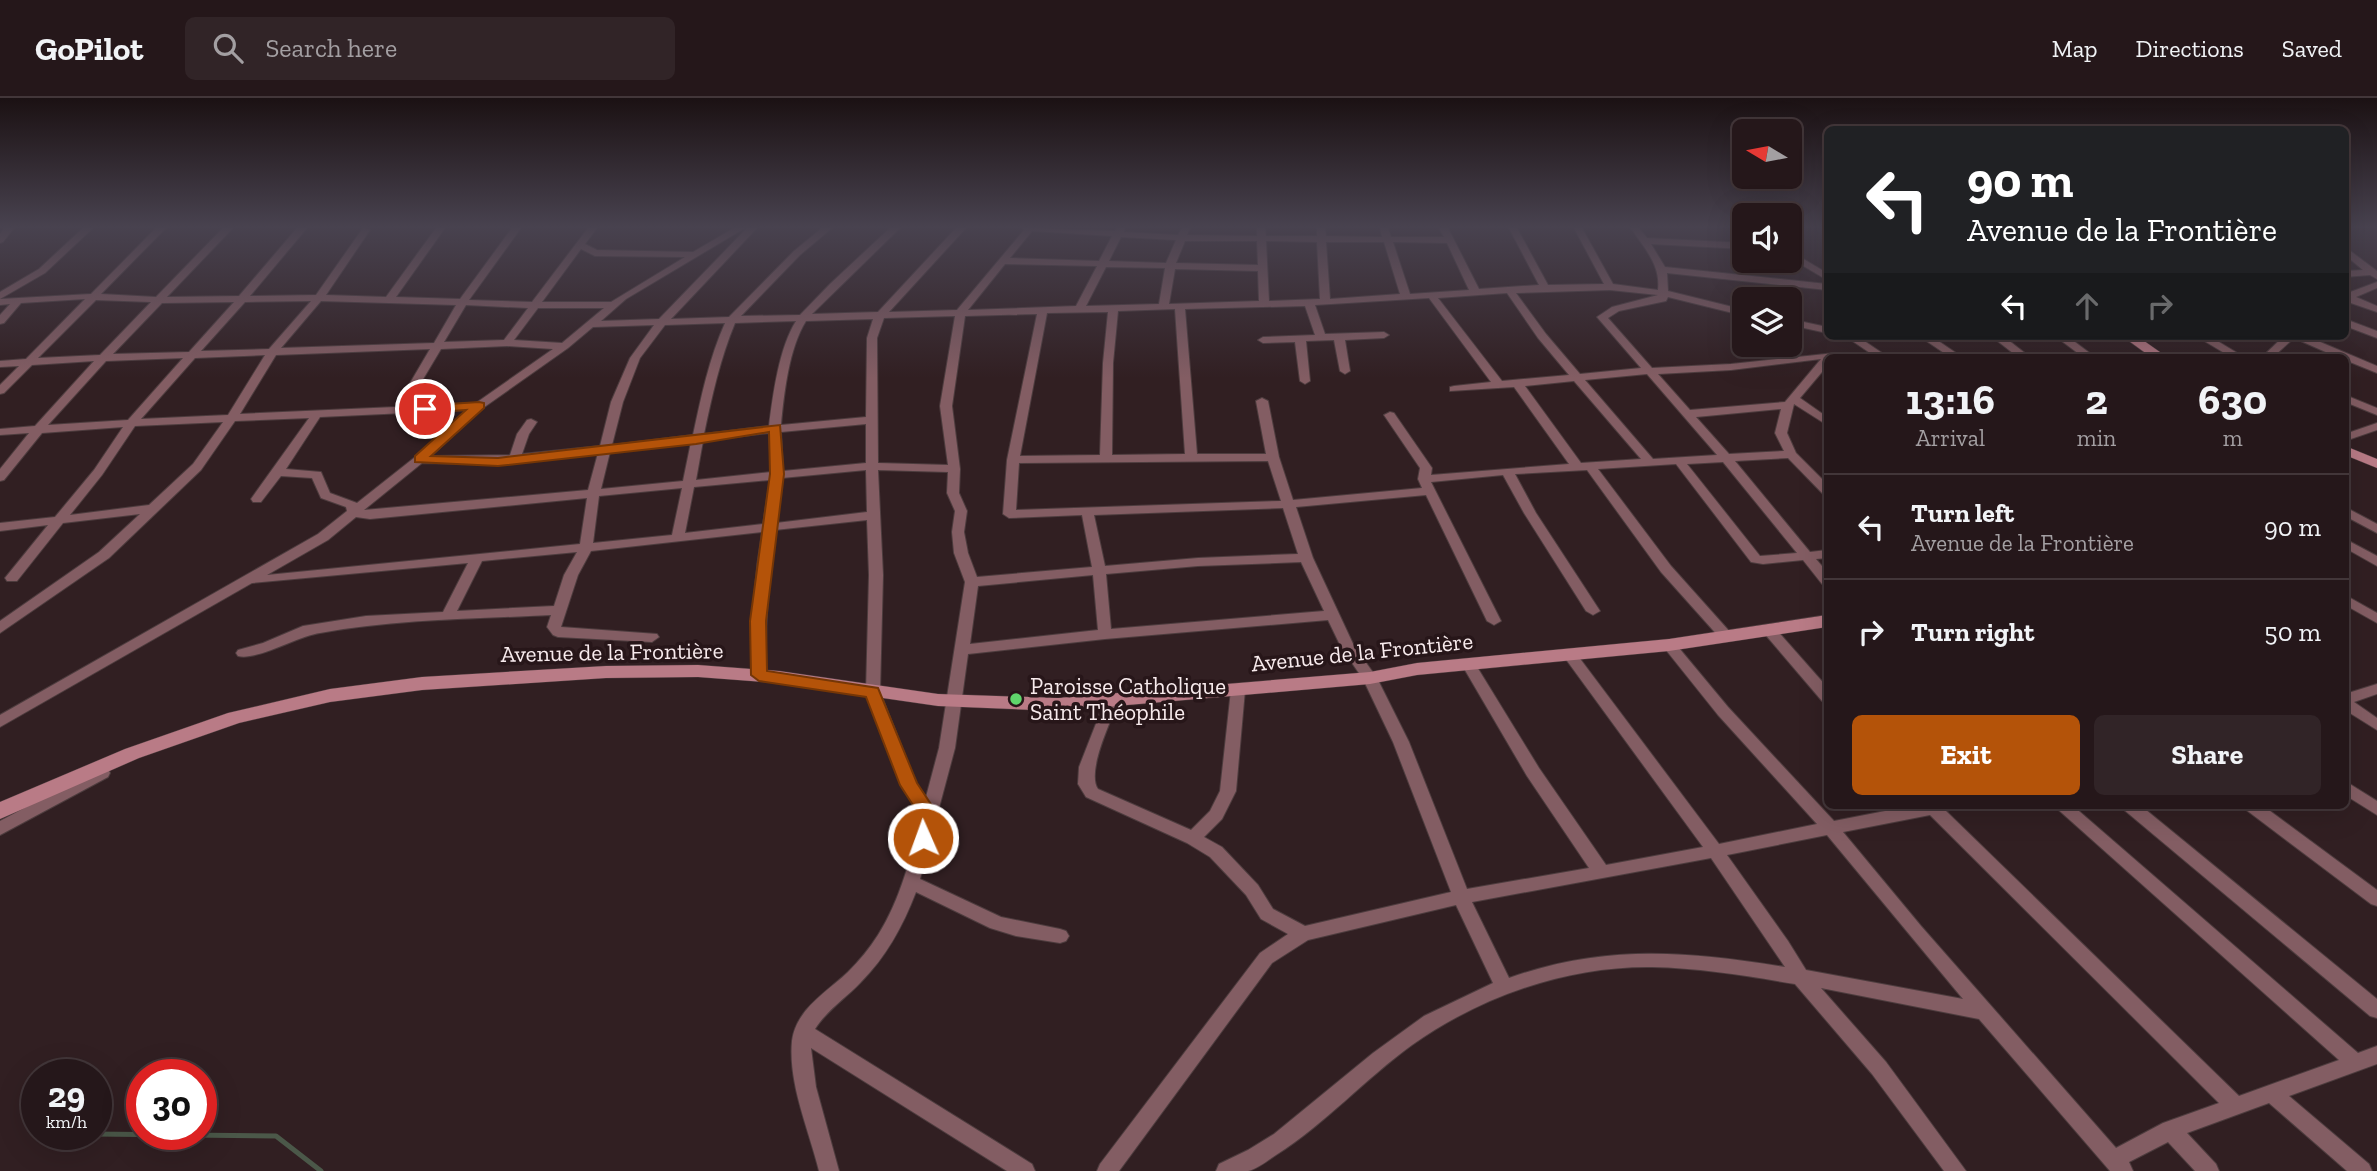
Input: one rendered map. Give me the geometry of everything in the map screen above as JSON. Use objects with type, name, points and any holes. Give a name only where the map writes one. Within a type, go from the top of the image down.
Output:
[{"type":"street","points":[[0,296],[30,278]]},
{"type":"street","points":[[0,391],[112,278]]},
{"type":"street","points":[[0,477],[102,358],[181,278]]},
{"type":"street","points":[[12,578],[98,472],[131,423],[260,278]]},
{"type":"street","points":[[0,628],[104,555],[149,509],[197,467],[232,418],[272,352],[318,299],[332,278]]},
{"type":"street","points":[[388,301],[404,278]]},
{"type":"street","points":[[399,411],[462,303],[480,278]]},
{"type":"street","points":[[508,343],[557,278]]},
{"type":"street","points":[[0,722],[323,537],[420,459],[479,406],[564,346],[630,292],[653,278]]},
{"type":"street","points":[[652,637],[558,632],[554,627],[571,575],[586,547],[589,512],[626,377],[635,358],[705,278]]},
{"type":"street","points":[[678,538],[696,440],[720,347],[731,321],[773,278]]},
{"type":"street","points":[[759,675],[758,621],[777,474],[775,428],[778,397],[791,344],[802,319],[844,278]]},
{"type":"street","points":[[915,278],[879,317],[872,338],[871,420],[876,575],[873,692],[909,785],[929,815]]},
{"type":"street","points":[[829,1171],[808,1090],[802,1050],[804,1033],[822,1007],[855,977],[888,934],[912,883],[947,748],[972,582],[961,553],[958,532],[961,511],[953,493],[954,469],[947,406],[961,312],[988,278]]},
{"type":"street","points":[[1079,310],[1094,278]]},
{"type":"street","points":[[1163,307],[1169,278]]},
{"type":"street","points":[[1262,278],[1265,303]]},
{"type":"street","points":[[1323,278],[1325,302]]},
{"type":"street","points":[[1400,278],[1406,298]]},
{"type":"street","points":[[1468,278],[1476,294]]},
{"type":"street","points":[[1540,278],[1545,288]]},
{"type":"street","points":[[1605,278],[1610,287]]},
{"type":"street","points":[[1664,278],[1663,299],[1616,309],[1602,317],[1726,458],[1824,577]]},
{"type":"street","points":[[1740,278],[1824,287]]},
{"type":"street","points":[[2349,297],[2377,285]]},
{"type":"street","points":[[591,324],[1325,302],[1545,288],[1610,287],[1662,293],[1732,310]]},
{"type":"street","points":[[1510,291],[1546,343],[1649,461]]},
{"type":"street","points":[[0,303],[94,296],[161,300],[318,299],[613,305]]},
{"type":"street","points":[[1432,296],[1498,384]]},
{"type":"street","points":[[2349,299],[2377,309]]},
{"type":"street","points":[[0,321],[18,301]]},
{"type":"street","points":[[1309,302],[1321,337]]},
{"type":"street","points":[[1180,306],[1191,457]]},
{"type":"street","points":[[1106,457],[1108,363],[1113,309]]},
{"type":"street","points":[[1042,312],[1013,460],[1009,514],[1289,504],[1507,471],[1791,454]]},
{"type":"street","points":[[2349,323],[2377,335]]},
{"type":"street","points":[[1802,325],[1824,329]]},
{"type":"street","points":[[1263,340],[1384,335]]},
{"type":"street","points":[[1339,337],[1345,371]]},
{"type":"street","points":[[1300,338],[1305,381]]},
{"type":"street","points":[[1856,340],[1877,354]]},
{"type":"street","points":[[1930,340],[1951,354]]},
{"type":"street","points":[[2002,340],[2021,354]]},
{"type":"street","points":[[2066,340],[2086,354]]},
{"type":"street","points":[[2134,340],[2155,354]]},
{"type":"street","points":[[2208,340],[2234,354]]},
{"type":"street","points":[[2270,354],[2284,340]]},
{"type":"street","points":[[2306,340],[2339,354]]},
{"type":"street","points":[[0,364],[508,343],[564,346]]},
{"type":"street","points":[[2349,358],[2377,370]]},
{"type":"street","points":[[1454,389],[1648,371],[1824,361]]},
{"type":"street","points":[[1824,364],[1791,402],[1781,433],[1791,454],[1824,488]]},
{"type":"street","points":[[1517,383],[1666,569],[1725,635]]},
{"type":"street","points":[[2349,400],[2377,412]]},
{"type":"street","points":[[1262,401],[1273,457],[1306,558],[1348,647],[1370,678],[1401,742],[1461,897],[1504,987]]},
{"type":"street","points":[[1686,414],[1791,402],[1824,420]]},
{"type":"street","points":[[0,432],[479,406]]},
{"type":"street","points":[[257,499],[316,415]]},
{"type":"street","points":[[1390,415],[1426,468],[1427,485],[1494,621]]},
{"type":"street","points":[[420,459],[478,462],[696,440],[775,428],[871,420]]},
{"type":"street","points":[[515,458],[523,434],[531,422]]},
{"type":"street","points":[[2349,436],[2377,426]]},
{"type":"street","points":[[2349,452],[2377,464]]},
{"type":"street","points":[[1013,460],[1273,457]]},
{"type":"street","points":[[1679,461],[1756,559],[1763,561],[1824,554]]},
{"type":"street","points":[[354,513],[396,514],[689,482],[872,466],[954,469]]},
{"type":"street","points":[[1507,471],[1530,513],[1592,611]]},
{"type":"street","points":[[278,472],[317,475],[320,490],[325,496],[347,502],[352,505],[354,513]]},
{"type":"street","points":[[0,527],[149,509]]},
{"type":"street","points":[[1087,510],[1098,571],[1105,634]]},
{"type":"street","points":[[2349,513],[2377,529]]},
{"type":"street","points":[[248,581],[678,538],[874,515]]},
{"type":"street","points":[[2349,545],[2377,562]]},
{"type":"street","points":[[448,615],[478,557]]},
{"type":"street","points":[[972,582],[1198,562],[1306,558]]},
{"type":"street","points":[[2349,602],[2377,619]]},
{"type":"street","points":[[243,653],[324,626],[366,620],[560,610]]},
{"type":"street","points":[[961,650],[1105,634],[1332,615]]},
{"type":"street","name":"Avenue de la Frontière","points":[[0,811],[156,745],[269,708],[324,697],[441,682],[649,671],[759,675],[873,692],[953,700],[1033,705],[1111,702],[1370,678],[1417,669],[1669,645],[1824,621]]},
{"type":"street","points":[[1769,630],[1824,694]]},
{"type":"street","points":[[1669,645],[1723,712],[1831,829],[1914,931],[2119,1165],[2170,1130],[2377,1055]]},
{"type":"street","points":[[1570,655],[1715,851],[1800,976],[1879,1068],[1956,1171]]},
{"type":"street","points":[[1469,665],[1533,772],[1601,872]]},
{"type":"street","points":[[2349,700],[2377,689]]},
{"type":"street","points":[[1193,838],[1216,815],[1228,791],[1238,690]]},
{"type":"street","points":[[1111,702],[1087,767],[1086,784],[1092,793],[1193,838],[1216,852],[1252,890],[1267,914],[1303,934]]},
{"type":"street","points":[[2349,704],[2377,725]]},
{"type":"street","points":[[0,829],[156,745]]},
{"type":"street","points":[[2349,790],[2377,809]]},
{"type":"street","points":[[1107,1171],[1266,958],[1303,934],[1461,897],[1831,829],[1923,809]]},
{"type":"street","points":[[1940,809],[2236,1107]]},
{"type":"street","points":[[2066,809],[2356,1063]]},
{"type":"street","points":[[2134,809],[2377,1010]]},
{"type":"street","points":[[2256,809],[2377,899]]},
{"type":"street","points":[[912,883],[996,923],[1060,936]]},
{"type":"street","points":[[1226,1171],[1253,1160],[1282,1139],[1430,1023],[1504,987],[1563,971],[1621,961],[1675,961],[1800,976],[1986,1012]]},
{"type":"street","points":[[804,1033],[1025,1171]]},
{"type":"street","points":[[2272,1093],[2362,1171]]},
{"type":"street","points":[[2170,1130],[2209,1171]]},
{"type":"waterway","points":[[112,1134],[276,1136],[321,1171]]},
{"type":"place","name":"Paroisse Catholique Saint Théophile","points":[[1016,699]]},
{"type":"route","points":[[425,409],[479,406],[420,459],[437,461],[498,462],[696,440],[775,428],[777,474],[761,579],[758,621],[759,675],[873,692],[909,785],[929,815],[923,838]]}]
